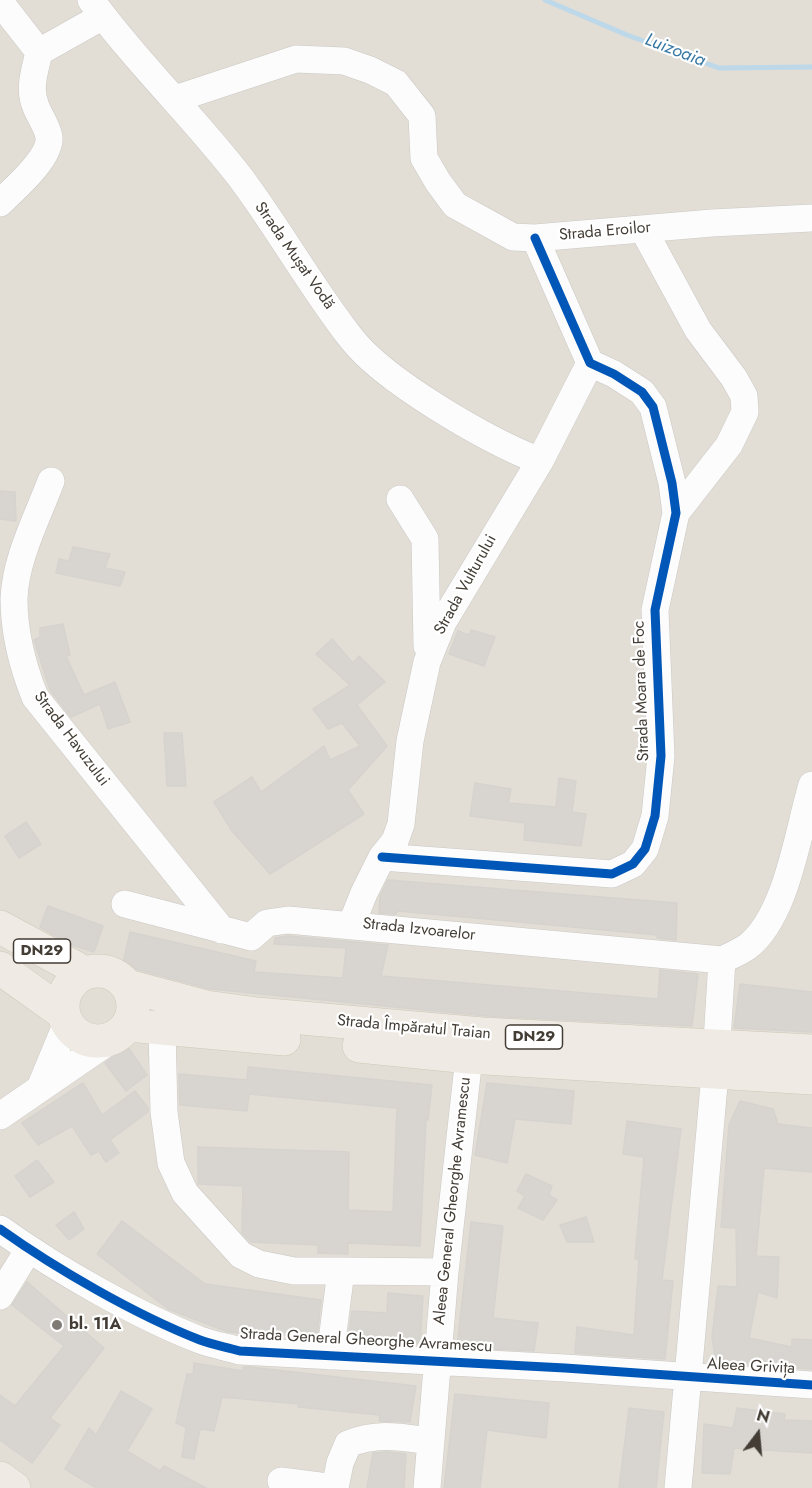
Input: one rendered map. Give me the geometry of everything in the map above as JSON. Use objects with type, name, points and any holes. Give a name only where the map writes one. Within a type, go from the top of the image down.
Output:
[{"type":"main road","name":"DN29","points":[[0,927],[85,973],[108,972],[128,986]]},
{"type":"main road","name":"DN29","points":[[0,968],[65,1018],[86,1039],[98,1042],[122,1031]]},
{"type":"main road","name":"DN29","points":[[65,1018],[68,989],[85,973]]},
{"type":"main road","name":"Strada Împăratul Traian","points":[[128,986],[206,1007],[257,1014],[482,1034],[716,1061],[812,1078]]},
{"type":"main road","points":[[122,1031],[134,1008],[128,986]]},
{"type":"main road","name":"Strada Împăratul Traian","points":[[122,1031],[162,1029],[469,1057],[716,1061],[812,1051]]},
{"type":"main road","points":[[0,1478],[14,1488]]},
{"type":"street","points":[[0,2],[10,35],[39,52]]},
{"type":"street","points":[[0,203],[35,168],[45,153],[49,138],[35,106],[31,87],[39,52],[97,8]]},
{"type":"street","name":"Strada Mușat Vodă","points":[[97,8],[240,178],[352,340],[385,372],[425,398],[516,452],[540,461]]},
{"type":"street","name":"Strada Eroilor","points":[[175,99],[296,59],[344,61],[370,70],[396,83],[422,116],[424,158],[455,205],[513,237],[535,238],[812,218]]},
{"type":"street","points":[[643,229],[698,330],[734,378],[744,396],[745,411],[729,445],[716,465],[676,513]]},
{"type":"street","points":[[535,238],[590,363]]},
{"type":"street","name":"Strada Vulturului","points":[[352,923],[382,857],[395,841],[401,824],[410,741],[428,662],[443,622],[540,461],[590,363]]},
{"type":"street","name":"Strada Moara de Foc","points":[[382,857],[612,874],[633,864],[645,849],[655,816],[661,756],[655,610],[676,513],[672,483],[653,407],[642,392],[614,374],[590,363]]},
{"type":"street","name":"Strada Havuzului","points":[[51,481],[22,558],[14,599],[23,667],[35,697],[222,930]]},
{"type":"street","points":[[400,499],[425,539],[428,662]]},
{"type":"street","points":[[678,1488],[716,1061],[722,960],[748,946],[774,914],[785,886],[812,785]]},
{"type":"street","name":"Strada Izvoarelor","points":[[125,904],[250,937],[267,923],[288,920],[352,923],[722,960]]},
{"type":"street","points":[[40,1088],[65,1018]]},
{"type":"street","points":[[162,1029],[164,1112],[171,1163],[185,1193],[242,1255],[259,1264],[294,1270],[445,1272]]},
{"type":"street","points":[[0,1116],[122,1031]]},
{"type":"street","name":"Aleea General Gheorghe Avramescu","points":[[427,1488],[445,1272],[469,1057]]},
{"type":"street","name":"Strada General Gheorghe Avramescu","points":[[0,1229],[29,1250],[146,1315],[202,1341],[240,1351],[437,1361],[688,1378]]},
{"type":"street","points":[[0,1296],[29,1250]]},
{"type":"street","points":[[330,1356],[341,1271]]},
{"type":"street","name":"Aleea Grivița","points":[[688,1378],[812,1385]]},
{"type":"street","points":[[281,1481],[335,1488],[340,1463],[348,1444],[364,1437],[384,1434],[430,1441]]},
{"type":"shaded area","points":[[0,0],[812,0],[812,1488],[0,1488]]},
{"type":"building","points":[[0,491],[15,492],[16,521],[0,519]]},
{"type":"building","points":[[73,547],[110,554],[105,568],[125,572],[120,586],[56,573],[59,559],[69,561]]},
{"type":"building","points":[[63,624],[70,655],[66,656],[84,695],[115,682],[130,722],[108,729],[100,704],[71,717],[50,690],[34,640],[40,637],[40,628]]},
{"type":"building","points":[[471,630],[495,637],[484,666],[449,654],[458,631],[469,635]]},
{"type":"building","points":[[332,639],[353,663],[359,656],[385,682],[357,705],[387,746],[348,790],[364,814],[270,874],[232,831],[214,802],[252,777],[261,792],[324,746],[330,760],[360,746],[342,723],[328,729],[313,709],[350,685],[316,654]]},
{"type":"building","points":[[164,733],[182,733],[186,786],[167,786]]},
{"type":"building","points":[[559,778],[576,781],[572,812],[586,814],[581,846],[524,840],[525,823],[470,816],[475,783],[511,789],[508,803],[556,807]]},
{"type":"building","points":[[26,822],[41,844],[19,858],[5,836]]},
{"type":"building","points":[[388,880],[677,903],[676,940],[657,938],[657,935],[530,923],[397,911],[396,914],[379,913],[380,896]]},
{"type":"building","points":[[48,906],[103,926],[94,952],[72,945],[40,927]]},
{"type":"building","points":[[130,932],[256,961],[254,972],[343,978],[346,948],[274,944],[275,938],[288,936],[388,945],[381,976],[658,999],[660,970],[698,974],[692,1026],[487,1016],[210,989],[132,968],[122,968]]},
{"type":"building","points":[[740,984],[812,992],[812,1032],[734,1028]]},
{"type":"building","points":[[127,1046],[147,1075],[126,1091],[105,1063]]},
{"type":"building","points":[[248,1067],[432,1085],[428,1120],[426,1120],[420,1246],[348,1243],[348,1254],[318,1253],[318,1245],[251,1242],[242,1233],[243,1186],[198,1184],[198,1147],[349,1152],[348,1210],[393,1212],[397,1108],[249,1094],[247,1111],[180,1105],[179,1074],[247,1080]]},
{"type":"building","points":[[83,1083],[102,1115],[135,1091],[148,1108],[148,1112],[110,1140],[119,1153],[106,1162],[99,1151],[91,1155],[72,1126],[38,1145],[22,1123]]},
{"type":"building","points":[[487,1083],[574,1091],[571,1124],[515,1119],[507,1163],[475,1155]]},
{"type":"building","points":[[740,1101],[773,1109],[778,1124],[812,1128],[812,1172],[764,1168],[756,1256],[779,1257],[777,1298],[758,1292],[749,1338],[792,1347],[792,1339],[812,1340],[812,1369],[716,1363],[712,1337],[718,1286],[737,1287],[736,1228],[721,1227],[729,1125]]},
{"type":"building","points":[[627,1121],[681,1129],[662,1280],[673,1281],[665,1359],[575,1353],[577,1327],[634,1335],[639,1259],[635,1259],[644,1157],[623,1154]]},
{"type":"building","points":[[37,1160],[54,1182],[30,1197],[15,1176]]},
{"type":"building","points":[[526,1174],[552,1186],[549,1195],[557,1200],[543,1220],[518,1208],[525,1196],[517,1191]]},
{"type":"building","points":[[74,1212],[84,1229],[69,1240],[56,1225]]},
{"type":"building","points":[[586,1217],[594,1242],[567,1242],[560,1225]]},
{"type":"building","points":[[122,1221],[205,1284],[321,1300],[317,1337],[228,1332],[168,1309],[97,1254]]},
{"type":"building","points":[[471,1222],[503,1226],[493,1318],[538,1323],[534,1351],[457,1347]]},
{"type":"building","name":"bl. 11A","points":[[27,1282],[104,1348],[50,1418],[60,1425],[32,1463],[0,1440],[0,1395],[15,1406],[64,1346],[12,1305]]},
{"type":"building","points":[[388,1293],[423,1296],[420,1344],[348,1340],[352,1311],[387,1313]]},
{"type":"building","points":[[194,1363],[243,1371],[243,1367],[250,1367],[416,1386],[410,1422],[379,1421],[380,1415],[298,1407],[299,1404],[222,1397],[214,1431],[200,1429],[194,1459],[182,1457],[186,1427],[176,1423],[187,1374],[193,1374]]},
{"type":"building","points":[[121,1391],[152,1409],[127,1451],[160,1471],[164,1466],[206,1488],[96,1488],[65,1469],[89,1428],[96,1435]]},
{"type":"building","points":[[455,1394],[549,1403],[546,1438],[487,1430],[480,1488],[444,1488]]},
{"type":"building","points":[[629,1408],[664,1412],[656,1488],[619,1488]]},
{"type":"building","points":[[737,1408],[785,1414],[784,1420],[812,1421],[812,1453],[734,1448],[730,1474],[702,1473],[704,1424],[733,1428]]},
{"type":"building","points":[[373,1453],[406,1454],[404,1488],[367,1488]]},
{"type":"waterway","name":"Luizoaia","points":[[545,0],[627,35],[719,68],[812,67]]},
{"type":"cycle path","points":[[382,857],[612,874],[633,864],[645,849],[655,816],[661,756],[655,610],[676,513],[672,483],[653,407],[642,392],[614,374],[590,363],[535,238]]},
{"type":"cycle path","points":[[0,1229],[71,1275],[150,1318],[200,1340],[240,1351],[565,1368],[812,1385]]},
{"type":"place","name":"bl. 11A","points":[[57,1325]]}]
